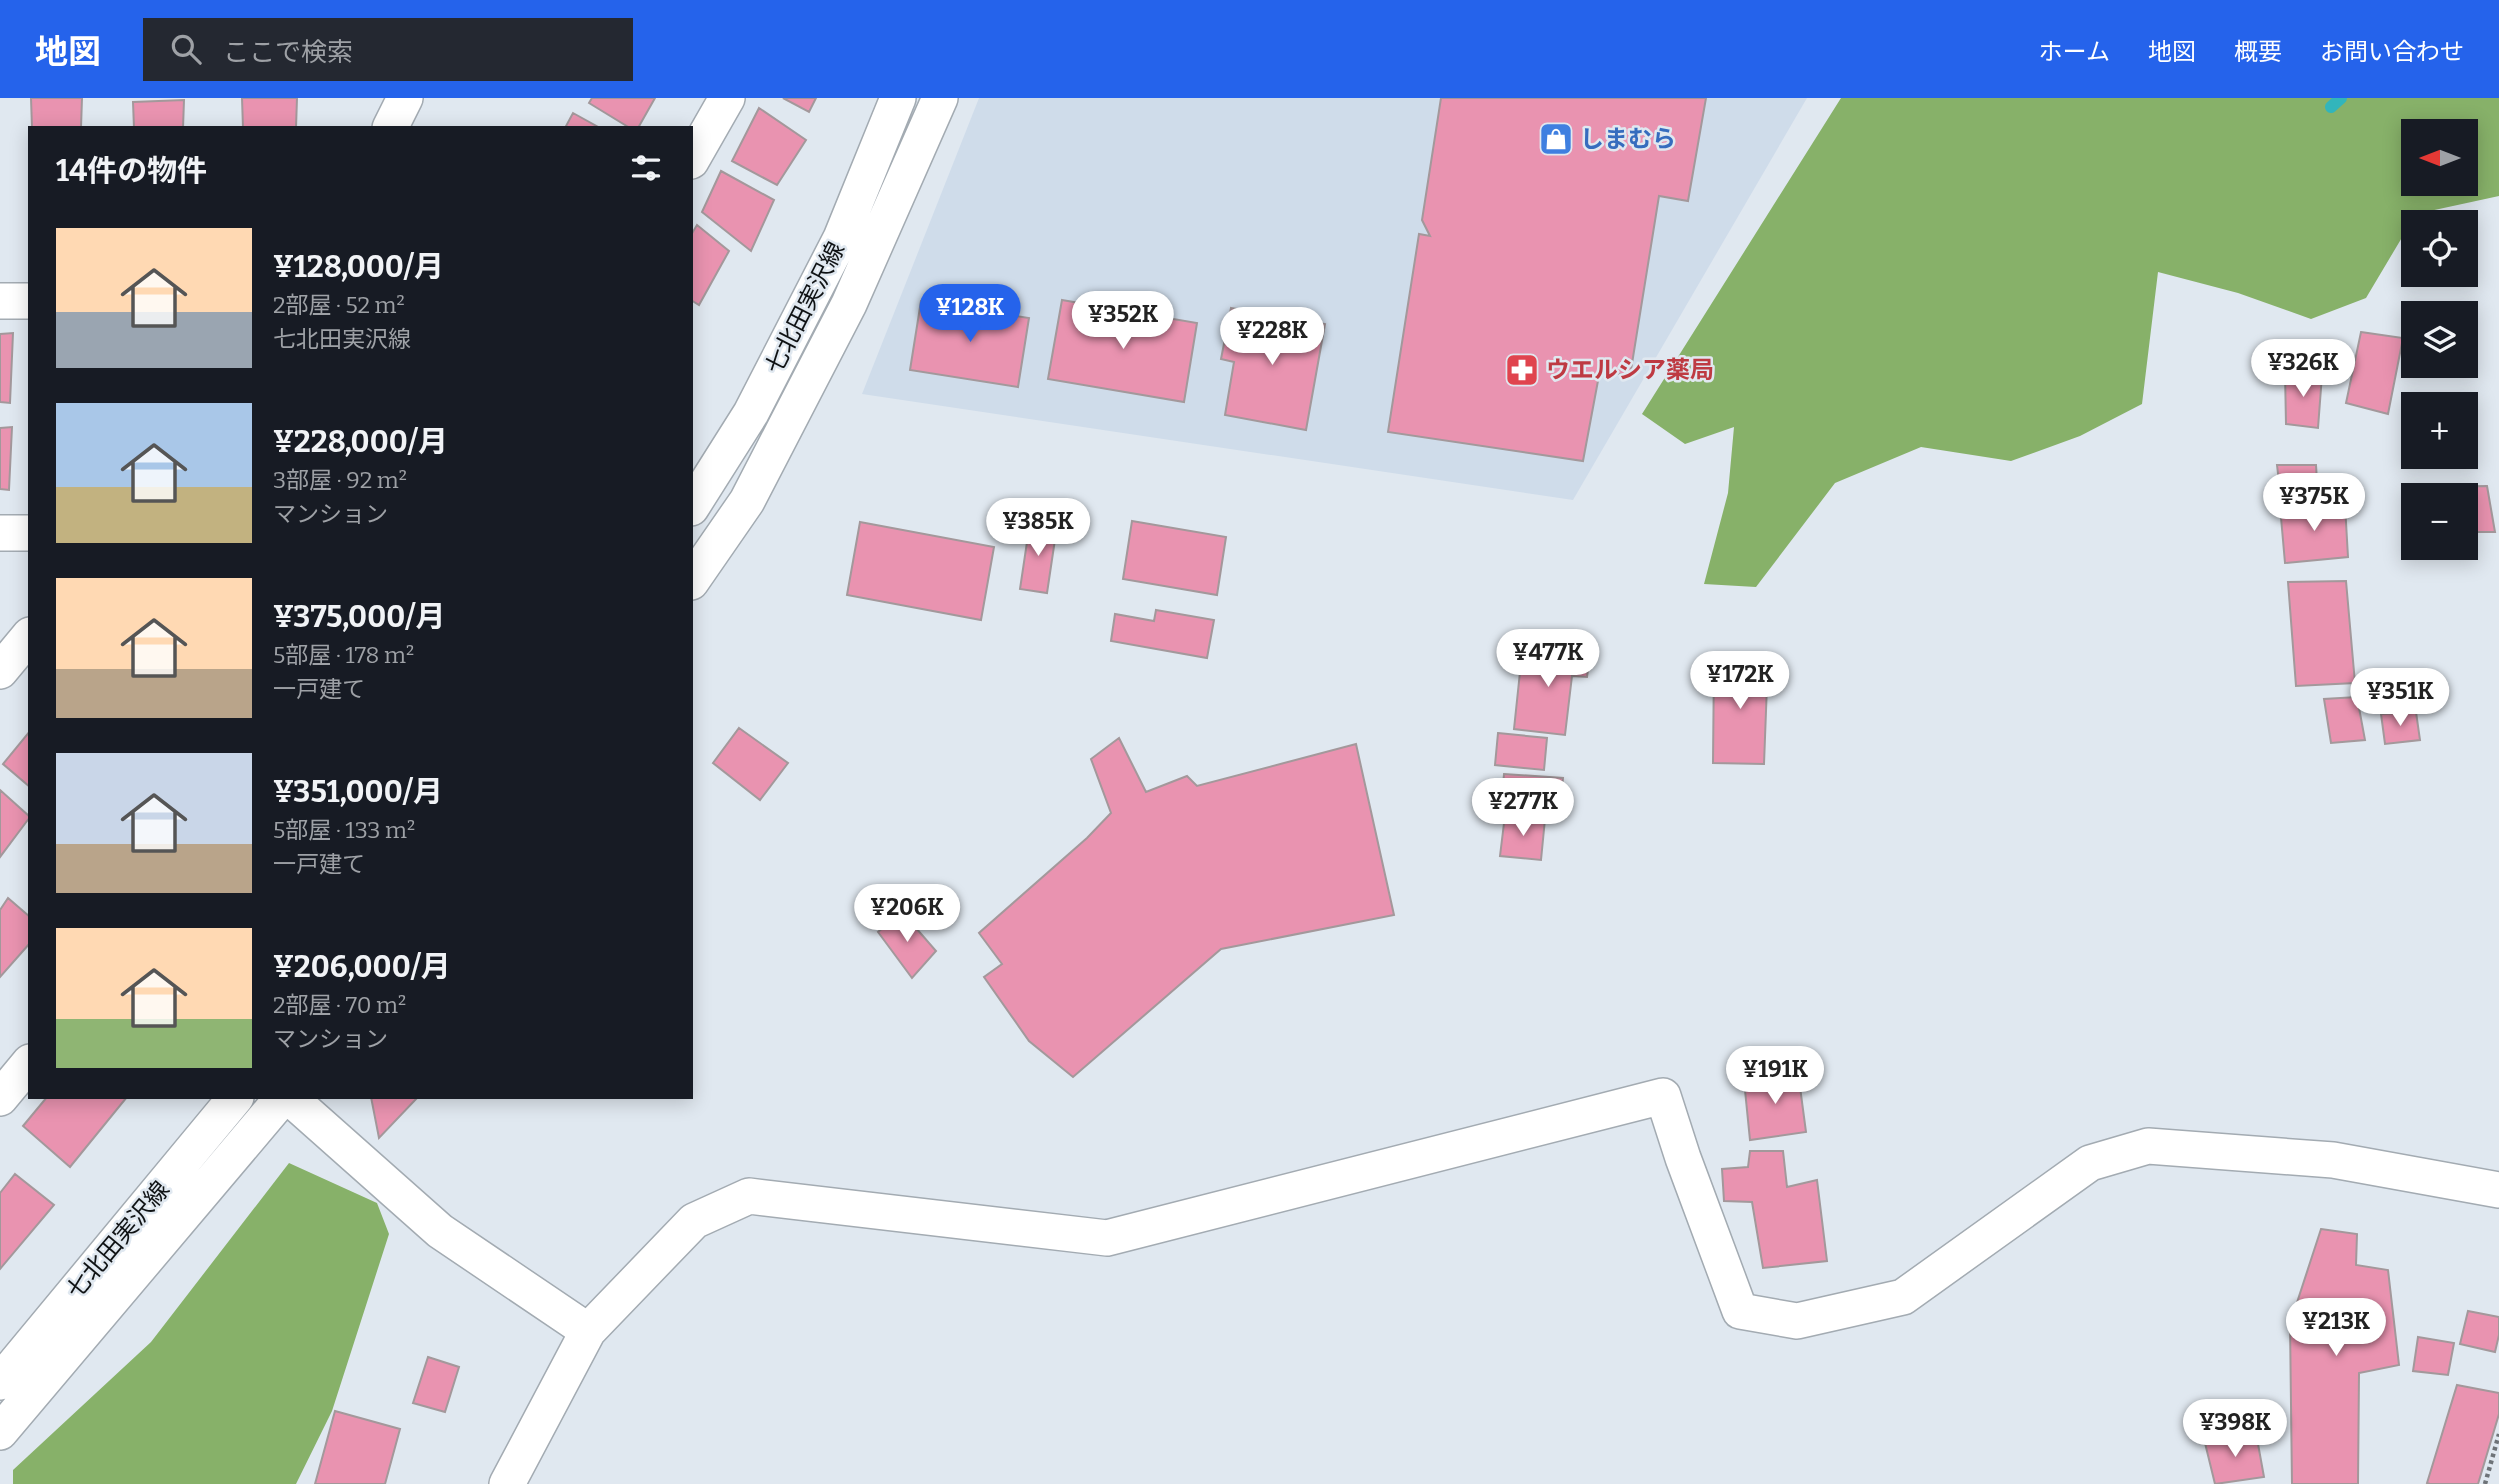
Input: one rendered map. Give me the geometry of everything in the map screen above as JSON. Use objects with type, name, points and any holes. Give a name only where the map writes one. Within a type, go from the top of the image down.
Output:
[{"type":"street","points":[[391,126],[404,98]]},
{"type":"street","points":[[693,157],[727,98]]},
{"type":"street","name":"七北田実沢線","points":[[693,505],[751,413],[841,238],[898,98]]},
{"type":"street","points":[[693,579],[747,501],[842,316],[896,202],[940,98]]},
{"type":"street","points":[[0,301],[28,301]]},
{"type":"street","points":[[0,533],[28,533]]},
{"type":"street","points":[[0,671],[28,637]]},
{"type":"street","points":[[0,1098],[28,1064]]},
{"type":"street","points":[[507,1484],[588,1331],[694,1221],[749,1196],[1107,1238],[1662,1096],[1740,1311],[1797,1321],[1903,1297],[2090,1163],[2148,1146],[2333,1160],[2499,1190]]},
{"type":"street","name":"七北田実沢線","points":[[0,1382],[234,1099]]},
{"type":"street","points":[[0,1432],[281,1099]]},
{"type":"street","points":[[291,1099],[440,1231],[588,1331]]},
{"type":"path","points":[[2484,1484],[2499,1434]]},
{"type":"shaded area","points":[[979,98],[1807,98],[1573,500],[862,394]]},
{"type":"green space","points":[[1841,98],[2499,98],[2499,196],[2434,210],[2401,210],[2401,239],[2366,298],[2311,319],[2238,293],[2158,272],[2142,404],[2080,436],[2011,461],[1921,447],[1835,483],[1756,587],[1704,584],[1728,493],[1734,427],[1685,444],[1642,414]]},
{"type":"green space","points":[[289,1163],[377,1203],[389,1234],[332,1411],[296,1484],[13,1484],[13,1470],[151,1342]]},
{"type":"building","points":[[31,98],[82,98],[81,126],[32,126]]},
{"type":"building","points":[[242,98],[297,98],[296,126],[243,126]]},
{"type":"building","points":[[592,98],[655,98],[639,126],[627,126],[589,103]]},
{"type":"building","points":[[783,98],[816,98],[809,112]]},
{"type":"building","points":[[1441,98],[1706,98],[1688,201],[1659,196],[1630,376],[1600,370],[1583,461],[1388,432],[1419,234],[1430,236],[1422,220]]},
{"type":"building","points":[[184,100],[183,126],[134,126],[133,102]]},
{"type":"building","points":[[759,108],[806,140],[777,185],[732,161]]},
{"type":"building","points":[[573,113],[596,126],[566,126]]},
{"type":"building","points":[[721,171],[774,200],[751,251],[702,212]]},
{"type":"building","points":[[697,225],[729,251],[699,305],[693,301],[693,232]]},
{"type":"building","points":[[1062,300],[1197,323],[1184,402],[1048,379]]},
{"type":"building","points":[[921,301],[1029,318],[1018,387],[910,370]]},
{"type":"building","points":[[1231,308],[1325,324],[1306,430],[1225,415],[1234,362],[1221,359]]},
{"type":"building","points":[[2361,332],[2401,338],[2388,414],[2346,403]]},
{"type":"building","points":[[13,333],[10,403],[0,402],[0,334]]},
{"type":"building","points":[[2285,372],[2322,375],[2318,428],[2286,424]]},
{"type":"building","points":[[12,427],[9,490],[0,489],[0,428]]},
{"type":"building","points":[[2277,465],[2316,465],[2318,497],[2281,499]]},
{"type":"building","points":[[2478,486],[2487,486],[2495,532],[2478,532]]},
{"type":"building","points":[[2345,505],[2348,557],[2285,563],[2280,506]]},
{"type":"building","points":[[1132,521],[1226,537],[1217,595],[1123,579]]},
{"type":"building","points":[[860,522],[994,547],[981,620],[847,595]]},
{"type":"building","points":[[1030,522],[1057,526],[1047,593],[1020,589]]},
{"type":"building","points":[[2346,581],[2355,683],[2296,686],[2288,582]]},
{"type":"building","points":[[1156,610],[1214,620],[1207,658],[1111,641],[1115,614],[1154,621]]},
{"type":"building","points":[[1562,644],[1591,648],[1587,677],[1572,676],[1565,735],[1514,729],[1522,653],[1561,657]]},
{"type":"building","points":[[1768,658],[1764,764],[1713,763],[1714,660]]},
{"type":"building","points":[[2357,697],[2365,740],[2331,743],[2324,699]]},
{"type":"building","points":[[2416,712],[2420,740],[2385,744],[2381,714]]},
{"type":"building","points":[[739,728],[788,763],[760,800],[713,763]]},
{"type":"building","points":[[28,733],[28,785],[3,764]]},
{"type":"building","points":[[1498,733],[1547,738],[1544,770],[1495,765]]},
{"type":"building","points":[[1119,738],[1146,792],[1187,776],[1197,786],[1356,744],[1394,915],[1221,949],[1073,1077],[1029,1041],[984,977],[1002,964],[979,933],[1087,838],[1111,813],[1091,759]]},
{"type":"building","points":[[1504,774],[1563,778],[1560,811],[1501,808]]},
{"type":"building","points":[[0,790],[28,815],[28,820],[0,857]]},
{"type":"building","points":[[1505,815],[1545,819],[1541,860],[1500,856]]},
{"type":"building","points":[[8,898],[28,915],[28,945],[0,977],[0,910]]},
{"type":"building","points":[[902,912],[936,951],[912,978],[878,932]]},
{"type":"building","points":[[1798,1072],[1806,1132],[1750,1140],[1744,1080]]},
{"type":"building","points":[[45,1099],[125,1099],[70,1167],[23,1126]]},
{"type":"building","points":[[371,1099],[416,1099],[379,1138]]},
{"type":"building","points":[[1750,1151],[1783,1151],[1787,1187],[1817,1180],[1827,1261],[1763,1268],[1752,1202],[1724,1201],[1722,1169],[1748,1167]]},
{"type":"building","points":[[15,1174],[54,1205],[0,1269],[0,1193]]},
{"type":"building","points":[[2321,1229],[2357,1234],[2356,1265],[2388,1270],[2399,1365],[2359,1373],[2358,1484],[2292,1484],[2290,1324]]},
{"type":"building","points":[[2468,1311],[2499,1317],[2495,1352],[2460,1344]]},
{"type":"building","points":[[2418,1337],[2454,1343],[2448,1375],[2413,1371]]},
{"type":"building","points":[[428,1357],[459,1367],[445,1412],[413,1403]]},
{"type":"building","points":[[2457,1385],[2499,1393],[2499,1414],[2478,1484],[2430,1484],[2427,1483]]},
{"type":"building","points":[[335,1411],[400,1429],[385,1484],[315,1484]]},
{"type":"building","points":[[2256,1433],[2264,1477],[2215,1484],[2205,1443]]},
{"type":"waterway","points":[[2331,107],[2341,98]]},
{"type":"place","name":"しまむら","points":[[1556,139]]},
{"type":"place","name":"ウエルシア薬局","points":[[1522,370]]}]
